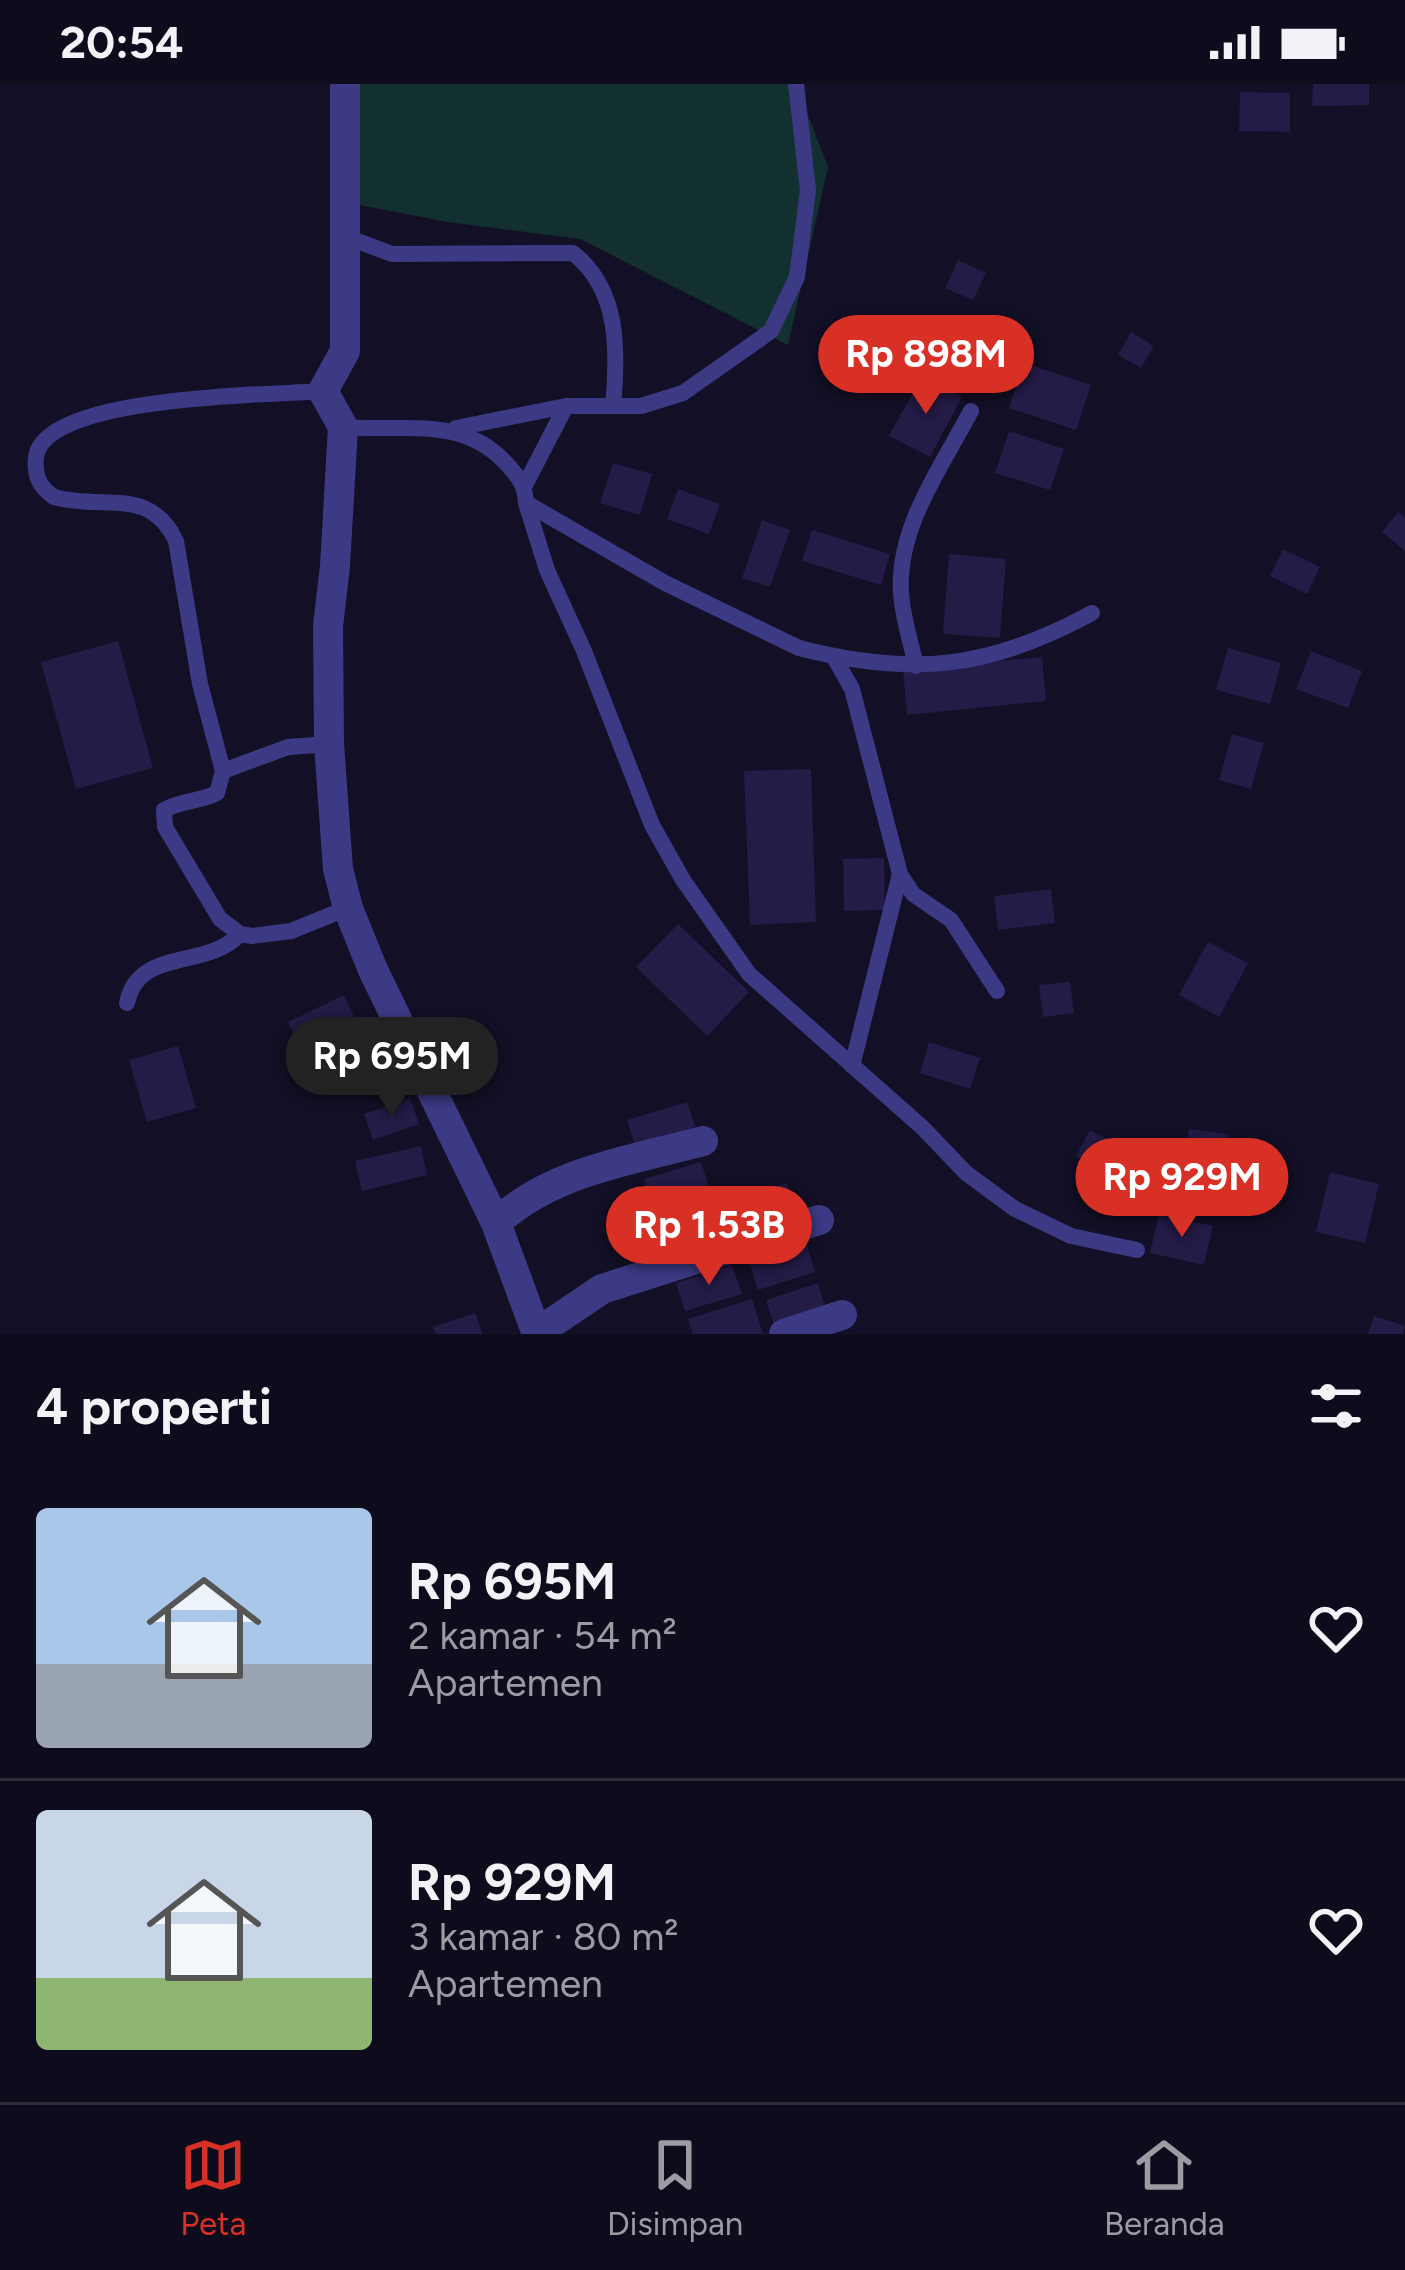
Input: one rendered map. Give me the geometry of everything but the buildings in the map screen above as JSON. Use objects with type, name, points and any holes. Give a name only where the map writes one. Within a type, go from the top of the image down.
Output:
[{"type":"street","points":[[345,84],[345,351],[323,391],[343,427],[328,626],[329,744],[338,869],[348,908],[422,1074],[496,1223],[537,1334],[602,1289],[819,1220]]},
{"type":"street","points":[[496,1223],[520,1201],[564,1180],[703,1141]]},
{"type":"street","points":[[784,1334],[842,1315]]},
{"type":"lane","points":[[451,430],[566,406],[640,406],[683,393],[771,332],[797,277],[808,190],[796,84]]},
{"type":"lane","points":[[343,236],[392,254],[573,253],[594,274],[610,309],[618,352],[614,406]]},
{"type":"lane","points":[[323,391],[103,411],[62,425],[39,445],[37,476],[41,488],[54,496],[154,509],[176,541],[200,684],[223,770],[218,793],[164,810],[165,827],[220,919],[240,934],[252,936],[291,931],[348,908]]},
{"type":"lane","points":[[526,494],[566,406]]},
{"type":"lane","points":[[916,666],[901,594],[902,557],[910,527],[971,411]]},
{"type":"lane","points":[[343,427],[451,430],[471,435],[501,458],[526,494],[548,570],[652,825],[683,880],[749,974],[966,1173],[1015,1209],[1071,1236],[1136,1250]]},
{"type":"lane","points":[[526,494],[665,584],[799,648],[834,657],[916,666],[982,660],[1040,642],[1092,614]]},
{"type":"lane","points":[[834,657],[852,689],[900,874],[913,895],[951,920],[997,991]]},
{"type":"lane","points":[[223,770],[288,747],[329,744]]},
{"type":"lane","points":[[852,1066],[900,874]]},
{"type":"lane","points":[[127,1003],[130,986],[146,970],[210,955],[240,934]]},
{"type":"green space","points":[[359,84],[796,84],[828,167],[788,345],[580,239],[360,205]]}]
